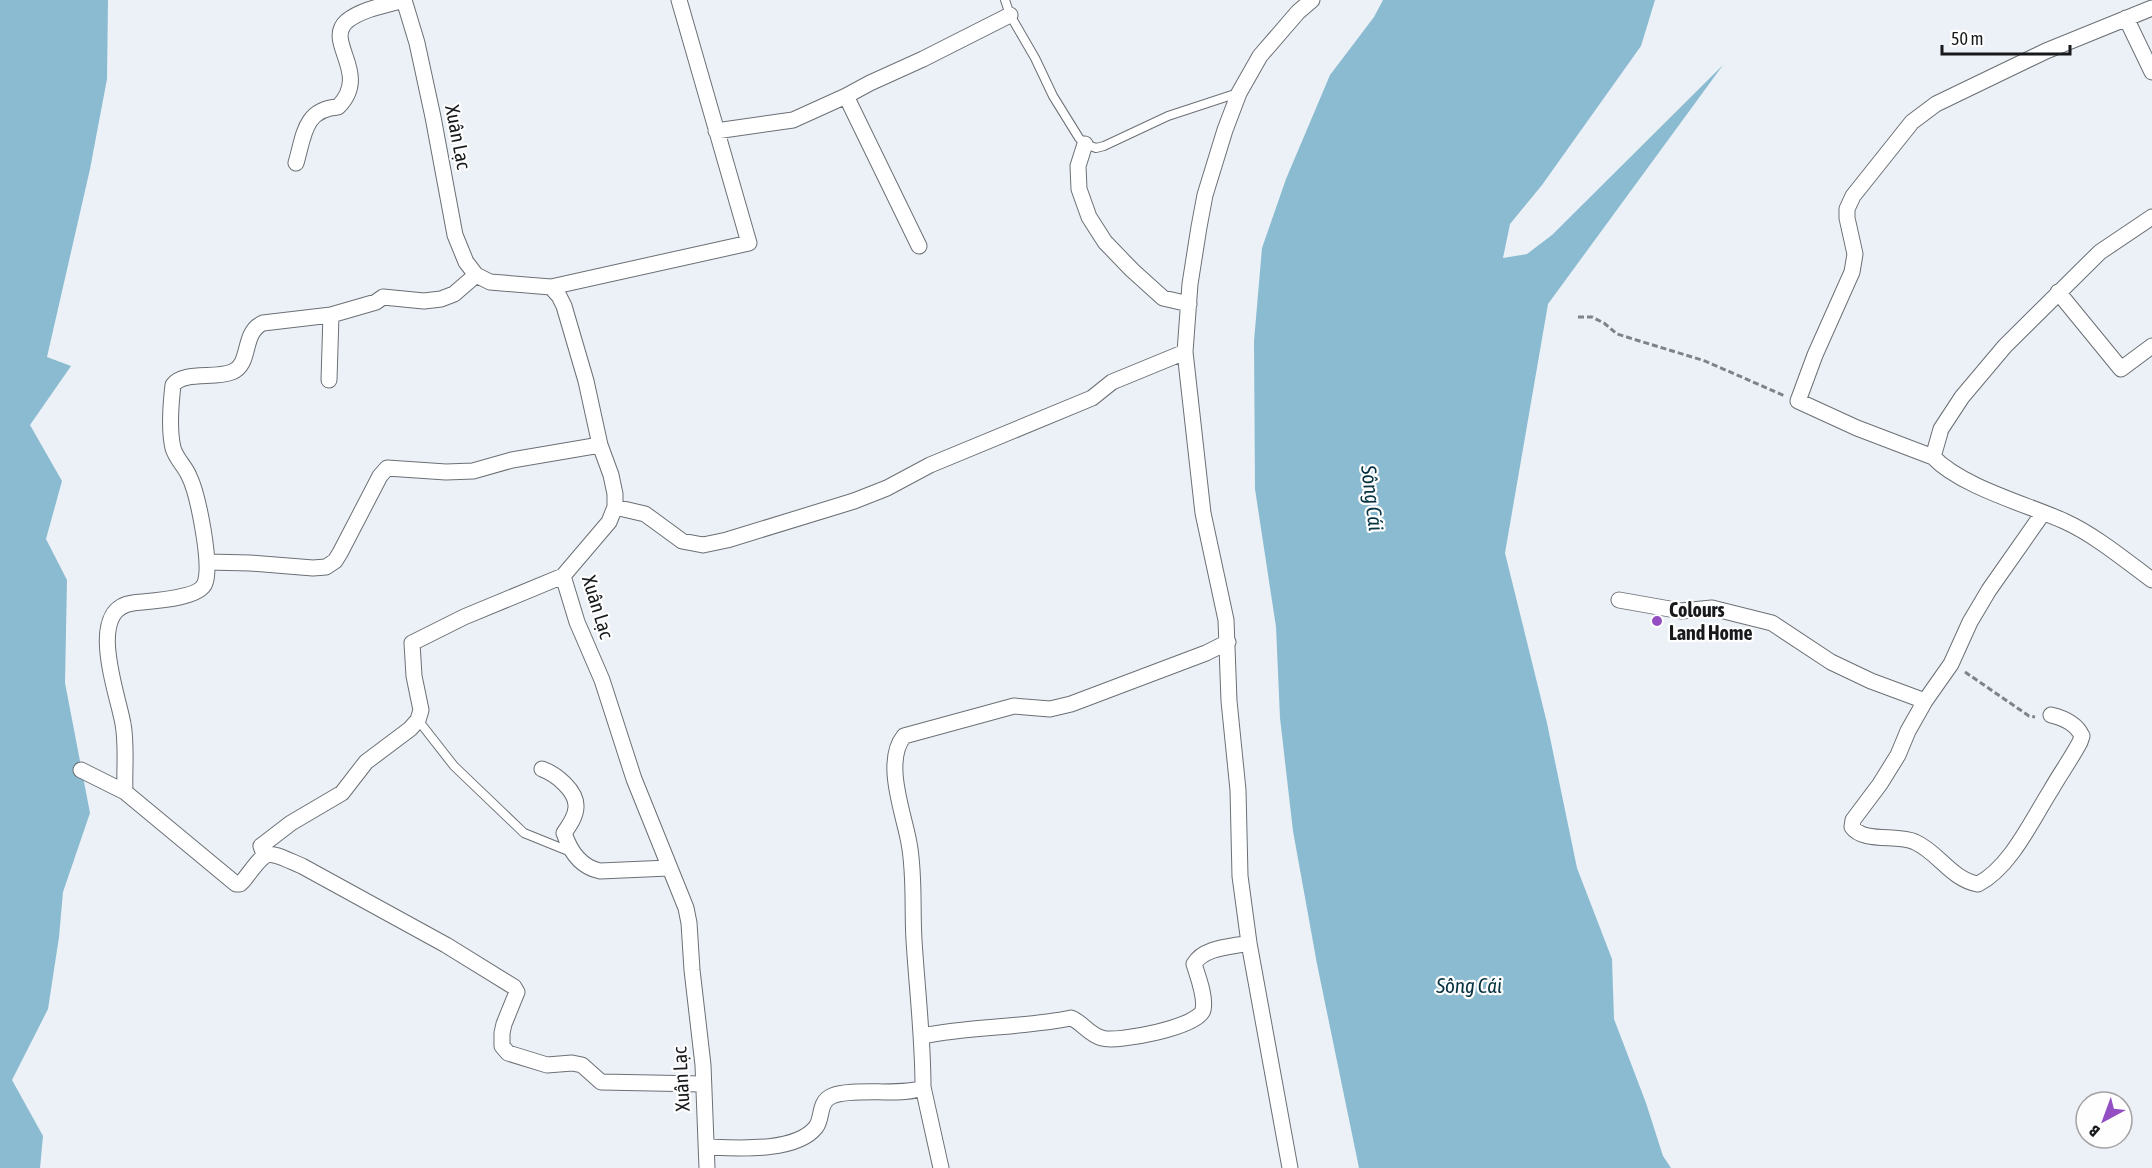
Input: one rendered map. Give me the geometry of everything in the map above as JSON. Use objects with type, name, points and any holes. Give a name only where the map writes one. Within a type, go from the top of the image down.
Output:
[{"type":"street","points":[[296,163],[305,130],[313,115],[327,108],[338,107],[350,90],[350,69],[339,40],[341,28],[347,21],[365,12],[404,0]]},
{"type":"street","name":"Xuân Lạc","points":[[404,0],[417,42],[455,235],[466,262],[476,275]]},
{"type":"street","points":[[125,792],[124,725],[114,693],[108,657],[111,617],[122,604],[178,597],[198,592],[206,582],[208,562],[195,488],[188,473],[178,460],[171,438],[173,385],[177,379],[210,377],[233,372],[241,365],[251,333],[256,326],[263,323],[331,315],[376,302],[383,297],[424,301],[441,299],[454,294],[476,275],[490,282],[551,287],[749,243],[679,0]]},
{"type":"street","points":[[1290,1168],[1240,876],[1238,790],[1229,701],[1226,620],[1203,513],[1185,352],[1199,227],[1205,195],[1225,130],[1239,93],[1260,56],[1298,12],[1312,0]]},
{"type":"street","points":[[2152,8],[2046,51],[1969,87],[1936,104],[1912,122],[1853,196],[1847,209],[1855,254],[1852,272],[1815,355],[1798,401],[1878,437],[1933,456],[1940,464],[1970,481],[2066,522],[2152,580]]},
{"type":"street","points":[[716,131],[793,120],[1011,15]]},
{"type":"street","points":[[2126,18],[2152,72]]},
{"type":"street","points":[[846,96],[919,246]]},
{"type":"street","points":[[1085,144],[1078,166],[1079,189],[1089,216],[1106,242],[1163,298],[1189,304]]},
{"type":"street","points":[[1933,456],[1941,429],[1962,397],[2006,346],[2100,252],[2152,217]]},
{"type":"street","points":[[551,287],[564,306],[586,381],[600,445],[615,494],[615,507],[645,514],[682,541],[703,545],[812,516],[887,488],[930,465],[1092,398],[1112,382],[1185,352]]},
{"type":"street","points":[[2058,292],[2121,369],[2152,346]]},
{"type":"street","points":[[329,380],[331,315]]},
{"type":"street","points":[[208,562],[326,567],[335,561],[340,553],[380,476],[387,468],[446,472],[473,471],[512,460],[600,445]]},
{"type":"street","name":"Xuân Lạc","points":[[615,507],[609,522],[563,576],[577,622],[602,680],[634,779],[686,908],[703,1065],[706,1168]]},
{"type":"street","points":[[2043,513],[1989,590],[1970,622],[1951,664],[1925,701],[1898,755],[1853,820],[1852,827],[1861,835],[1914,841],[1964,880],[1978,884],[1995,873],[2018,844],[2080,742],[2082,736],[2079,730],[2066,719],[2051,715]]},
{"type":"street","points":[[264,855],[261,846],[315,807],[342,792],[366,762],[410,729],[418,720],[421,710],[414,676],[412,643],[464,616],[563,576]]},
{"type":"street","points":[[1619,600],[1681,611],[1713,608],[1772,623],[1831,662],[1871,681],[1925,701]]},
{"type":"street","points":[[941,1168],[922,1087],[922,1036],[914,939],[913,872],[895,774],[899,742],[904,736],[910,734],[1014,706],[1050,709],[1071,704],[1206,653],[1228,642]]},
{"type":"street","points":[[542,769],[559,778],[575,800],[576,812],[564,833],[572,852],[589,869],[600,871],[669,868]]},
{"type":"street","points":[[81,770],[125,792],[236,884],[243,881],[264,855],[270,853],[278,855],[446,945],[514,987],[517,992],[502,1033],[502,1046],[508,1053],[547,1065],[572,1063],[582,1065],[601,1083],[702,1084]]},
{"type":"street","points":[[922,1036],[942,1032],[1042,1024],[1071,1018],[1094,1035],[1104,1039],[1182,1026],[1193,1021],[1202,1013],[1202,996],[1194,964],[1198,958],[1204,954],[1250,943]]},
{"type":"street","points":[[706,1147],[770,1146],[797,1140],[807,1137],[819,1124],[822,1104],[831,1096],[917,1091],[922,1087]]},
{"type":"lane","points":[[1005,0],[1053,96],[1085,144],[1096,148],[1104,146],[1168,116],[1239,93]]},
{"type":"lane","points":[[418,720],[454,766],[524,833],[572,852]]},
{"type":"path","points":[[1578,317],[1592,317],[1617,334],[1706,361],[1798,401]]},
{"type":"path","points":[[1951,664],[1979,680],[2029,716],[2038,718],[2051,715]]},
{"type":"water","points":[[0,0],[108,0],[107,79],[90,169],[47,357],[71,366],[30,425],[62,481],[46,539],[67,580],[65,683],[90,813],[63,892],[48,1009],[12,1080],[43,1136],[40,1168],[0,1168]]},
{"type":"water","name":"Sông Cái","points":[[1383,0],[1655,0],[1641,46],[1542,185],[1510,224],[1503,258],[1527,254],[1552,235],[1723,65],[1548,304],[1505,553],[1547,723],[1577,868],[1612,959],[1614,1019],[1646,1103],[1663,1156],[1671,1168],[1359,1168],[1317,964],[1293,831],[1280,718],[1276,627],[1255,489],[1254,341],[1262,248],[1286,179],[1330,75],[1374,17]]},
{"type":"place","name":"Colours Land Home","points":[[1657,621]]}]
